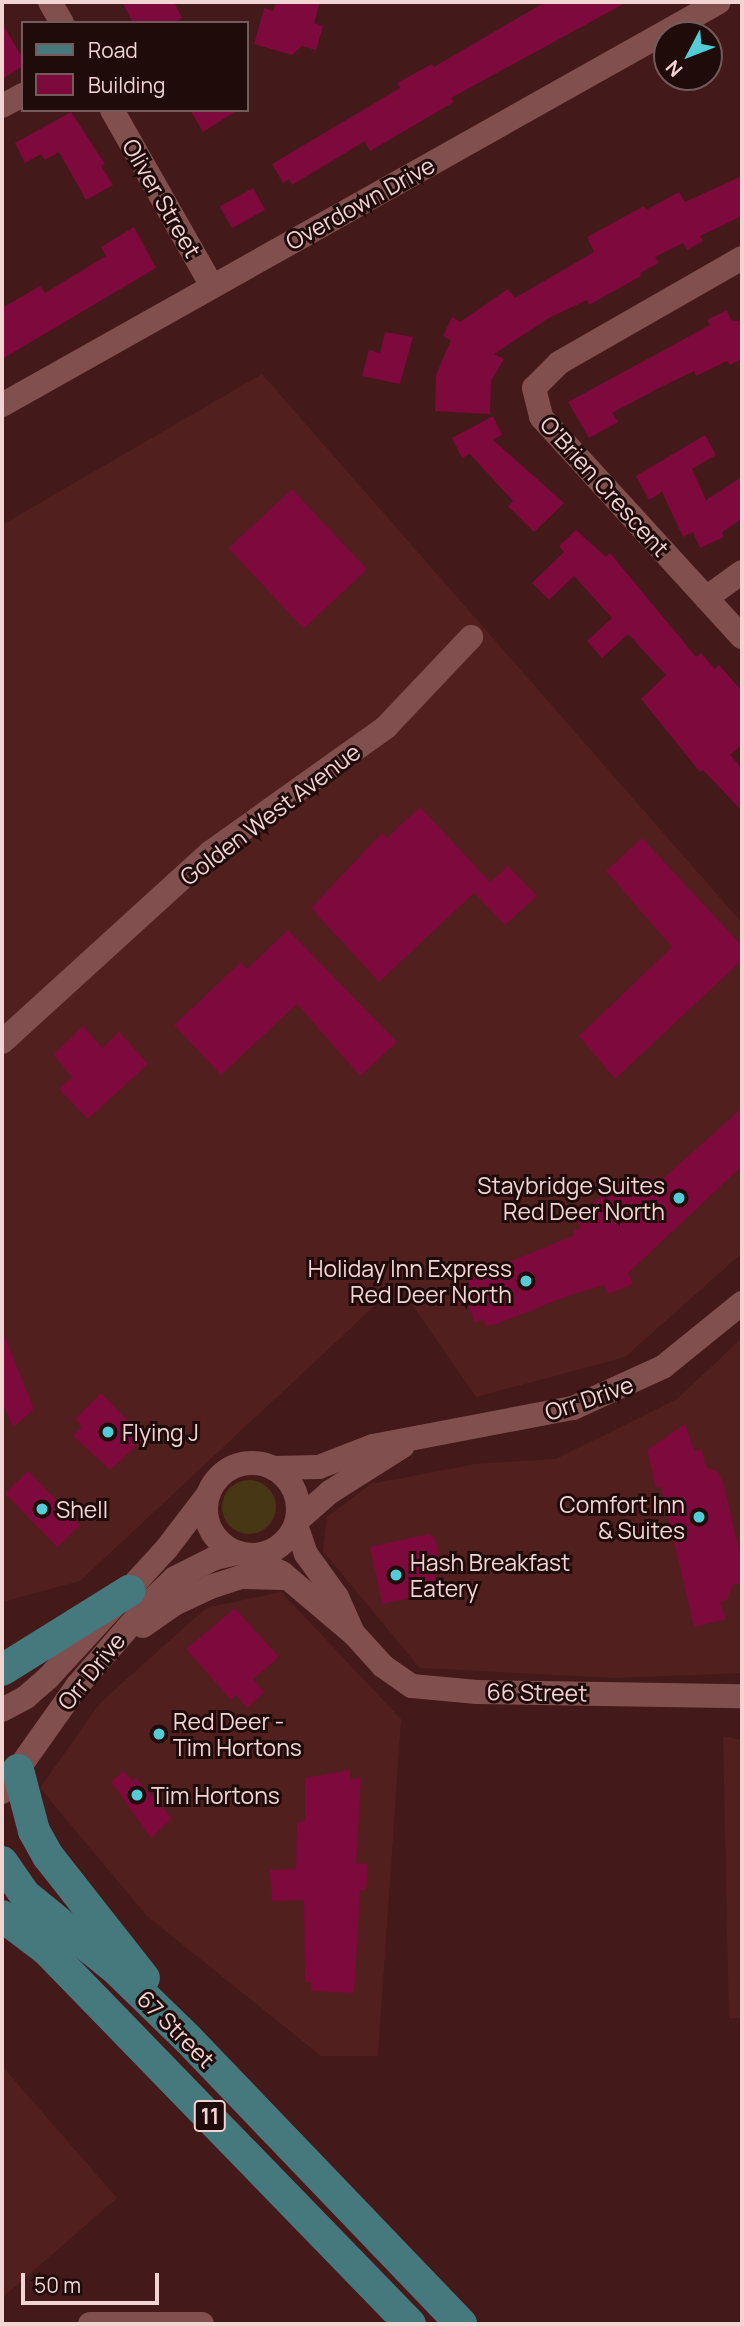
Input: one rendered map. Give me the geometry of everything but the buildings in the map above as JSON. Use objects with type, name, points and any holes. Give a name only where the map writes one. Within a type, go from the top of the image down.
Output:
[{"type":"main road","points":[[2,1670],[130,1591]]},
{"type":"main road","points":[[10,1781],[48,1856],[187,2038]]},
{"type":"main road","name":"67 Street","points":[[2,1862],[25,1895],[117,1970],[187,2038],[461,2324]]},
{"type":"main road","name":"67 Street","points":[[2,1916],[47,1950],[410,2324]]},
{"type":"street","points":[[50,2],[61,21]]},
{"type":"street","name":"Overdown Drive","points":[[2,405],[719,2]]},
{"type":"street","points":[[2,106],[21,96]]},
{"type":"street","name":"Oliver Street","points":[[113,112],[212,286]]},
{"type":"street","name":"O'Brien Crescent","points":[[742,258],[559,363],[534,387],[541,417],[742,637]]},
{"type":"street","points":[[706,598],[742,572]]},
{"type":"street","name":"Golden West Avenue","points":[[2,1042],[211,852],[386,727],[471,637]]},
{"type":"street","name":"Orr Drive","points":[[273,1468],[319,1467],[373,1446],[411,1441],[573,1408],[625,1388],[681,1355],[742,1303]]},
{"type":"street","name":"Orr Drive","points":[[297,1522],[330,1492],[411,1441]]},
{"type":"street","points":[[261,1464],[273,1468],[294,1490],[297,1522],[277,1549],[242,1554],[223,1546],[207,1522],[209,1493],[215,1482],[235,1466],[261,1464]]},
{"type":"street","name":"Orr Drive","points":[[2,1710],[35,1690],[130,1591],[209,1493]]},
{"type":"street","name":"66 Street","points":[[297,1522],[306,1554],[337,1597],[354,1634]]},
{"type":"street","name":"Orr Drive","points":[[10,1781],[77,1686],[175,1578],[215,1558],[242,1554]]},
{"type":"street","name":"66 Street","points":[[242,1554],[290,1579],[354,1634],[397,1677],[428,1690],[742,1696]]},
{"type":"street","points":[[108,1651],[198,1592],[248,1576],[290,1579]]},
{"type":"street","points":[[90,2324],[201,2324]]},
{"type":"shaded area","points":[[262,374],[742,923],[742,1253],[625,1357],[476,1397],[398,1284],[80,1581],[2,1602],[2,525]]},
{"type":"shaded area","points":[[742,1338],[742,1673],[616,1678],[420,1668],[323,1551],[327,1517],[371,1484],[475,1464],[556,1459],[677,1399]]},
{"type":"shaded area","points":[[249,1480],[268,1488],[276,1507],[268,1526],[249,1534],[230,1526],[222,1507],[230,1488]]},
{"type":"shaded area","points":[[281,1592],[401,1719],[378,2056],[321,2056],[147,1916],[40,1788],[100,1703],[206,1608]]},
{"type":"shaded area","points":[[723,1736],[742,1740],[742,2018],[729,2018]]},
{"type":"shaded area","points":[[2,2066],[117,2198],[2,2298]]},
{"type":"place","name":"Staybridge Suites Red Deer North","points":[[679,1198]]},
{"type":"place","name":"Holiday Inn Express Red Deer North","points":[[526,1281]]},
{"type":"place","name":"Flying J","points":[[108,1432]]},
{"type":"place","name":"Shell","points":[[42,1509]]},
{"type":"place","name":"Comfort Inn & Suites","points":[[699,1517]]},
{"type":"place","name":"Hash Breakfast Eatery","points":[[396,1575]]},
{"type":"place","name":"Red Deer - Tim Hortons","points":[[159,1734]]},
{"type":"place","name":"Tim Hortons","points":[[137,1795]]}]
